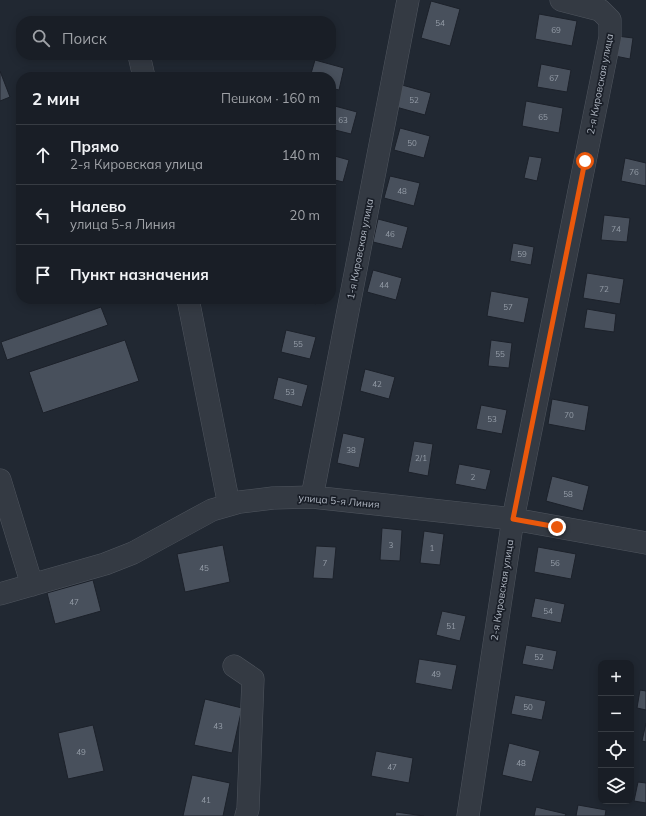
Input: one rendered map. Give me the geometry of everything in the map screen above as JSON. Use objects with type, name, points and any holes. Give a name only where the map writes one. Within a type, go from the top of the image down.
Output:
[{"type":"street","name":"1-я Кировская улица","points":[[312,497],[408,0]]},
{"type":"street","name":"2-я Кировская улица","points":[[468,816],[513,519],[611,31],[610,20],[600,10],[561,0]]},
{"type":"street","points":[[140,60],[143,72]]},
{"type":"street","points":[[189,304],[229,505]]},
{"type":"street","points":[[0,480],[32,585]]},
{"type":"street","name":"улица 5-я Линия","points":[[0,594],[106,564],[133,553],[212,510],[240,502],[273,498],[312,497],[513,519],[646,543]]},
{"type":"street","points":[[234,666],[253,679],[248,809],[246,816]]},
{"type":"building","points":[[431,1],[460,9],[450,46],[421,38]]},
{"type":"building","points":[[539,14],[577,21],[572,46],[535,39]]},
{"type":"building","points":[[617,36],[633,38],[630,59],[615,56]]},
{"type":"building","points":[[315,60],[344,68],[339,90],[336,89],[336,72],[311,72]]},
{"type":"building","points":[[541,64],[571,70],[567,92],[537,87]]},
{"type":"building","points":[[0,71],[10,97],[0,101]]},
{"type":"building","points":[[402,85],[431,93],[425,115],[396,107]]},
{"type":"building","points":[[526,101],[563,108],[559,133],[522,126]]},
{"type":"building","points":[[336,106],[357,112],[351,134],[336,130]]},
{"type":"building","points":[[400,128],[430,136],[424,158],[394,150]]},
{"type":"building","points":[[336,156],[349,160],[343,182],[336,180]]},
{"type":"building","points":[[529,156],[542,158],[537,181],[524,178]]},
{"type":"building","points":[[625,158],[646,163],[646,186],[621,181]]},
{"type":"building","points":[[390,176],[420,183],[414,206],[384,198]]},
{"type":"building","points":[[604,215],[630,218],[627,242],[601,240]]},
{"type":"building","points":[[378,219],[408,227],[402,249],[373,242]]},
{"type":"building","points":[[513,243],[534,247],[531,265],[510,261]]},
{"type":"building","points":[[373,270],[402,278],[396,300],[367,292]]},
{"type":"building","points":[[587,273],[624,279],[620,304],[583,298]]},
{"type":"building","points":[[491,291],[529,298],[524,323],[487,316]]},
{"type":"building","points":[[101,307],[108,325],[7,360],[1,342]]},
{"type":"building","points":[[587,309],[616,314],[614,332],[584,328]]},
{"type":"building","points":[[286,330],[316,337],[310,359],[281,352]]},
{"type":"building","points":[[125,340],[139,381],[43,413],[29,372]]},
{"type":"building","points":[[491,340],[512,343],[509,368],[488,366]]},
{"type":"building","points":[[365,369],[395,377],[389,399],[360,391]]},
{"type":"building","points":[[278,377],[308,385],[302,407],[273,399]]},
{"type":"building","points":[[552,399],[589,406],[585,431],[548,424]]},
{"type":"building","points":[[481,405],[507,410],[502,434],[476,429]]},
{"type":"building","points":[[343,433],[365,438],[359,468],[337,463]]},
{"type":"building","points":[[414,441],[433,444],[428,476],[408,472]]},
{"type":"building","points":[[459,464],[491,470],[486,490],[455,484]]},
{"type":"building","points":[[552,476],[589,486],[583,511],[546,501]]},
{"type":"building","points":[[382,528],[402,530],[400,561],[380,560]]},
{"type":"building","points":[[424,531],[444,534],[440,565],[420,563]]},
{"type":"building","points":[[223,545],[230,582],[185,592],[177,554]]},
{"type":"building","points":[[316,546],[336,547],[333,579],[313,578]]},
{"type":"building","points":[[538,547],[576,554],[571,579],[534,572]]},
{"type":"building","points":[[93,580],[101,611],[55,624],[47,593]]},
{"type":"building","points":[[535,598],[565,604],[561,623],[531,617]]},
{"type":"building","points":[[442,611],[466,616],[460,641],[436,635]]},
{"type":"building","points":[[526,645],[557,651],[553,670],[522,664]]},
{"type":"building","points":[[419,659],[457,665],[452,690],[415,683]]},
{"type":"building","points":[[640,690],[646,691],[646,710],[637,708]]},
{"type":"building","points":[[515,695],[546,701],[542,720],[511,714]]},
{"type":"building","points":[[205,699],[242,708],[232,753],[194,745]]},
{"type":"building","points":[[646,723],[646,742],[642,741]]},
{"type":"building","points":[[93,725],[104,771],[68,779],[58,733]]},
{"type":"building","points":[[509,743],[540,751],[532,782],[502,775]]},
{"type":"building","points":[[376,751],[413,758],[409,783],[371,776]]},
{"type":"building","points":[[192,775],[230,783],[223,816],[183,816]]},
{"type":"building","points":[[638,782],[646,783],[646,803],[634,801]]},
{"type":"building","points":[[578,805],[606,810],[605,816],[576,816]]},
{"type":"building","points":[[536,807],[566,814],[565,816],[534,816]]},
{"type":"building","points":[[396,812],[424,816],[395,816]]},
{"type":"route","points":[[557,527],[513,519],[585,161]]}]
